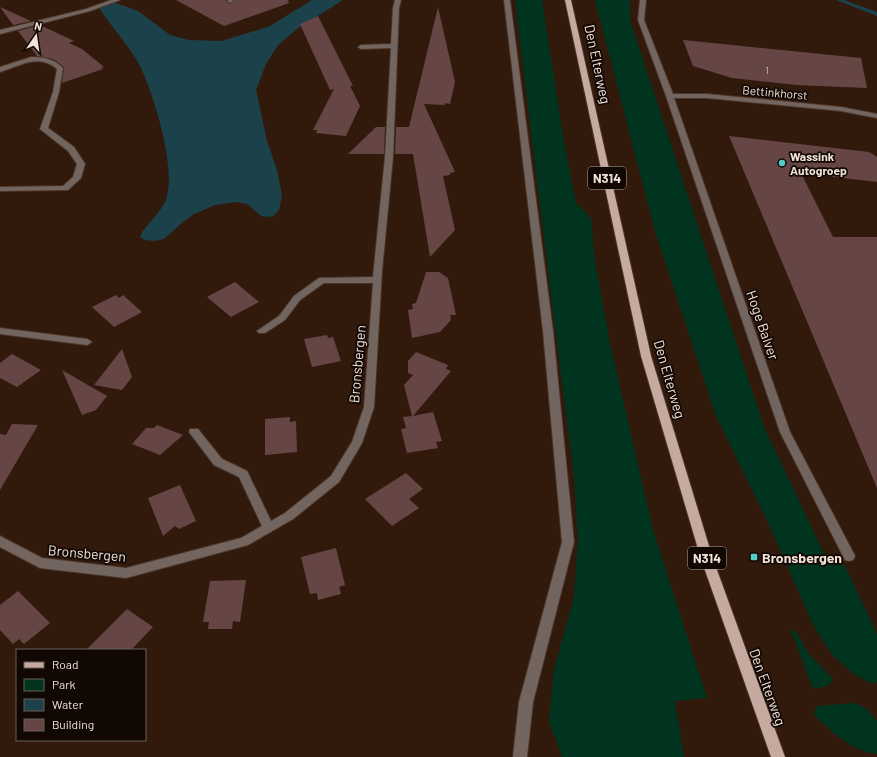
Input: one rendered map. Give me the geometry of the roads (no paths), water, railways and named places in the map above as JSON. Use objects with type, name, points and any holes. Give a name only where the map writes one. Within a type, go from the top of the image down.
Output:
[{"type":"main road","name":"Den Elterweg","points":[[568,0],[646,356],[707,559],[778,757]]},
{"type":"street","points":[[0,32],[88,10],[117,0]]},
{"type":"street","name":"Bronsbergen","points":[[0,541],[40,563],[126,573],[244,542],[289,516],[336,479],[357,443],[369,406],[389,157],[398,0]]},
{"type":"street","points":[[507,0],[548,331],[568,542],[526,702],[520,757]]},
{"type":"street","name":"Hoge Balver","points":[[643,0],[641,20],[670,96],[785,432],[849,556]]},
{"type":"street","points":[[361,47],[395,46]]},
{"type":"street","points":[[0,70],[26,60],[42,59],[54,62],[60,68],[56,92],[44,129],[72,149],[81,164],[77,178],[65,188],[0,189]]},
{"type":"street","name":"Bettinkhorst","points":[[670,96],[706,96],[834,108],[877,116]]},
{"type":"street","points":[[262,331],[282,318],[297,298],[322,280],[378,280]]},
{"type":"street","points":[[0,331],[87,342]]},
{"type":"street","points":[[194,432],[218,462],[243,474],[269,528]]},
{"type":"water","points":[[312,0],[343,0],[297,29],[278,45],[266,64],[256,90],[267,141],[277,170],[282,195],[279,210],[273,216],[269,217],[261,216],[247,204],[237,202],[215,205],[194,214],[164,239],[155,241],[145,240],[140,237],[142,232],[166,200],[169,187],[169,170],[166,152],[152,95],[140,66],[131,51],[99,8],[116,3],[138,11],[170,35],[189,40],[221,41],[268,27]]},
{"type":"waterway","points":[[839,0],[877,14]]},
{"type":"place","name":"Wassink Autogroep","points":[[782,163]]},
{"type":"place","name":"Bronsbergen","points":[[754,557]]}]
